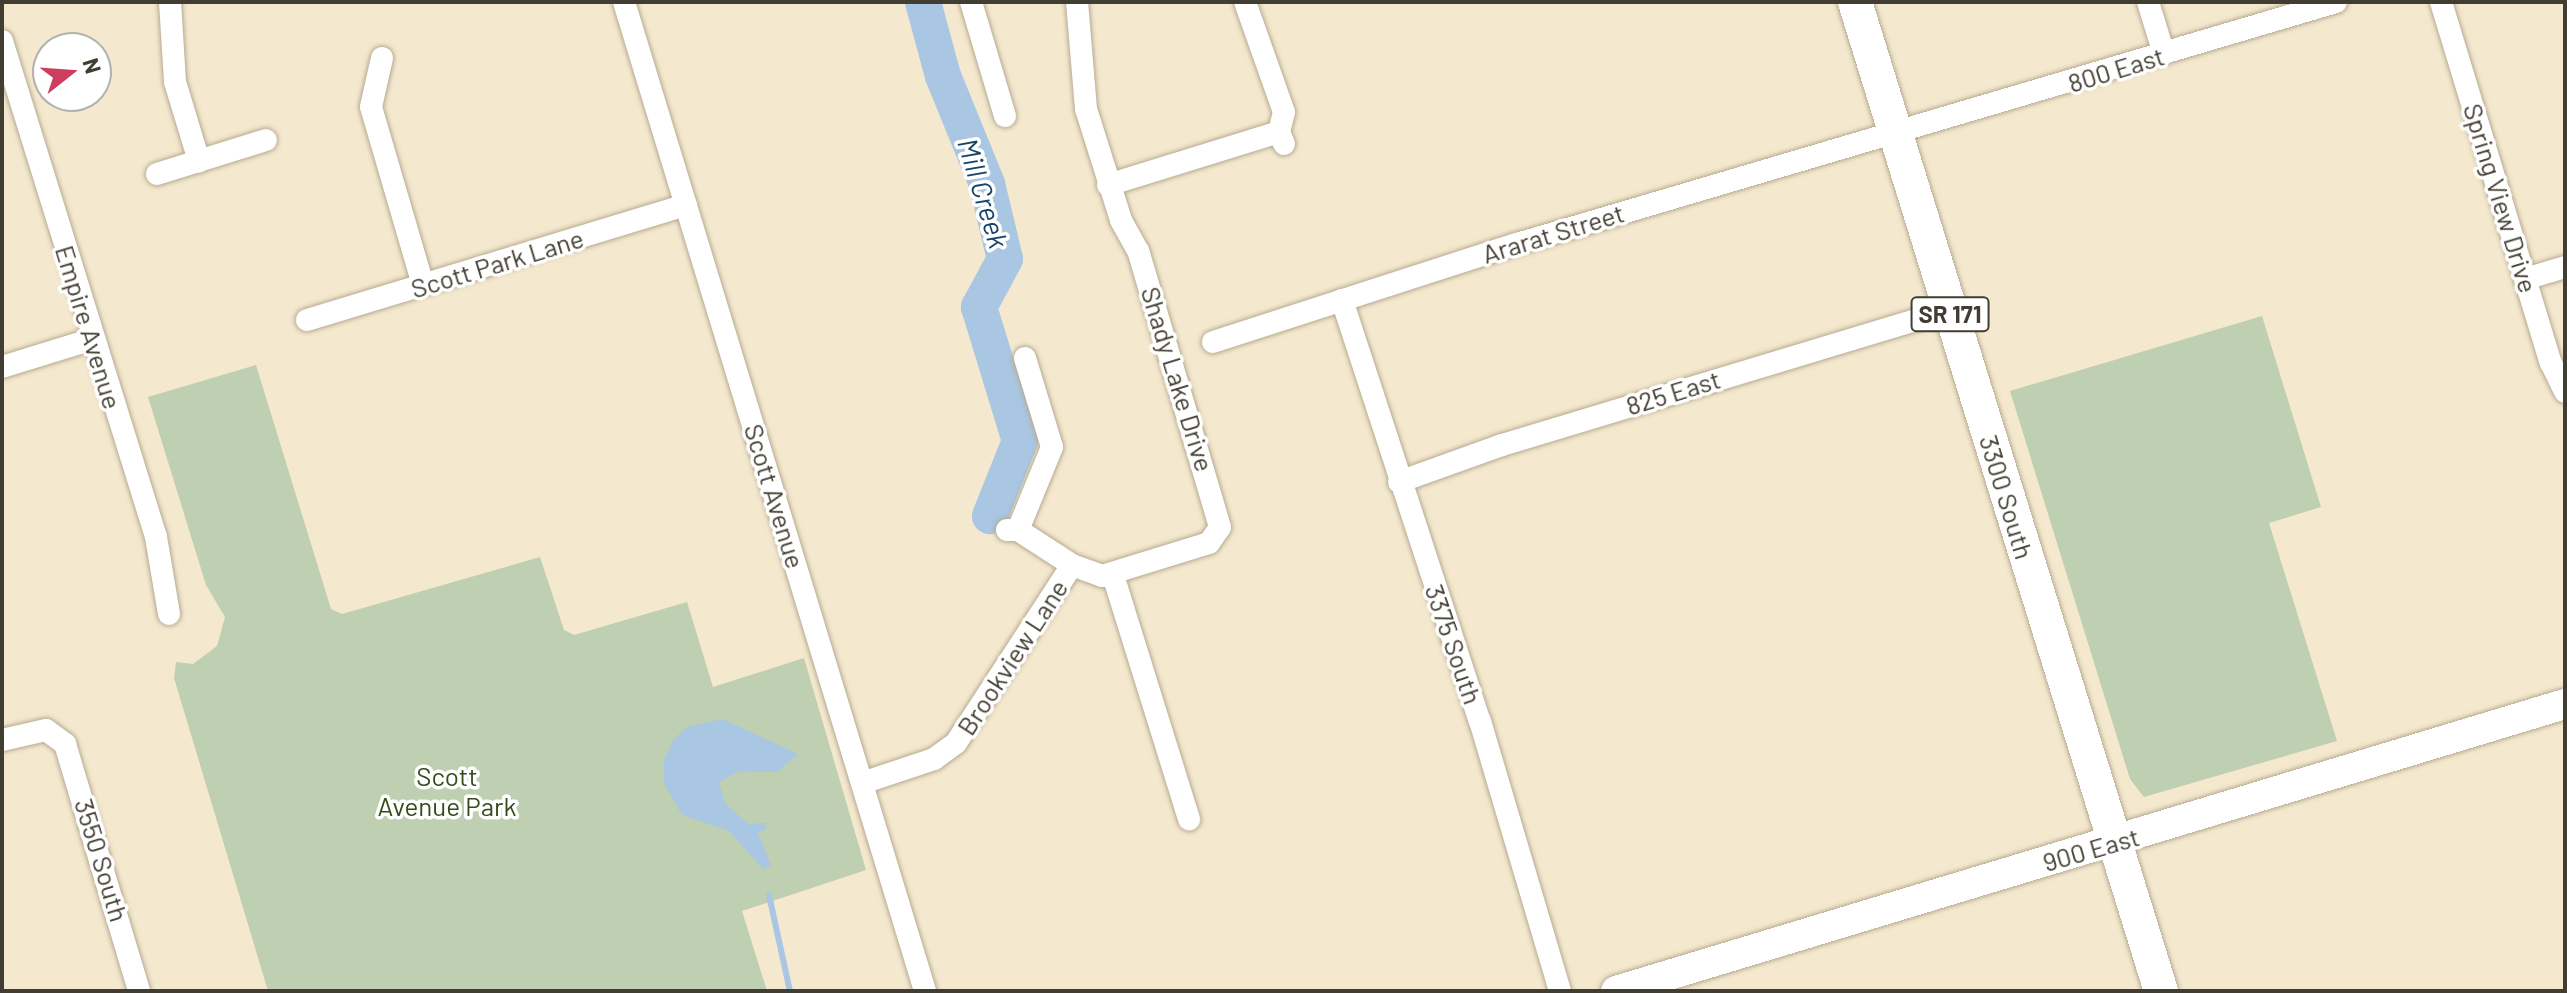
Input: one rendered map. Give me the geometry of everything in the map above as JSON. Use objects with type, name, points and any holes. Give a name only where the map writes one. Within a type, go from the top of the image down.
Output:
[{"type":"main road","name":"3300 South","points":[[1855,2],[2161,991]]},
{"type":"main road","name":"900 East","points":[[1616,991],[2565,704]]},
{"type":"street","points":[[170,2],[175,82],[199,161]]},
{"type":"street","name":"Scott Avenue","points":[[624,2],[925,991]]},
{"type":"street","points":[[971,2],[1005,116]]},
{"type":"street","name":"Shady Lake Drive","points":[[1077,2],[1081,84],[1108,185],[1138,251],[1221,519],[1209,543],[1113,575]]},
{"type":"street","points":[[1108,185],[1282,138],[1284,112],[1245,2]]},
{"type":"street","points":[[2148,2],[2164,54]]},
{"type":"street","name":"800 East","points":[[1895,134],[2336,2]]},
{"type":"street","name":"Spring View Drive","points":[[2441,2],[2525,279],[2565,392]]},
{"type":"street","name":"Empire Avenue","points":[[2,41],[156,537],[169,614]]},
{"type":"street","points":[[382,58],[371,107],[423,285]]},
{"type":"street","name":"Ararat Street","points":[[1213,342],[1867,138],[1895,134]]},
{"type":"street","points":[[157,174],[266,140]]},
{"type":"street","name":"Scott Park Lane","points":[[307,320],[686,205]]},
{"type":"street","points":[[2525,279],[2565,267]]},
{"type":"street","name":"3375 South","points":[[1342,300],[1399,482],[1480,721],[1560,991]]},
{"type":"street","name":"825 East","points":[[1399,482],[1502,445],[1949,310]]},
{"type":"street","points":[[2,367],[93,339]]},
{"type":"street","points":[[1025,358],[1052,447],[1013,530],[1072,565],[1113,575],[1189,819]]},
{"type":"street","name":"Brookview Lane","points":[[862,783],[934,759],[956,743],[1072,565]]},
{"type":"street","name":"3550 South","points":[[2,740],[34,730],[55,733],[70,757],[139,991]]},
{"type":"green space","points":[[2262,316],[2321,507],[2269,523],[2337,741],[2144,797],[2130,779],[2010,391]]},
{"type":"green space","name":"Scott Avenue Park","points":[[256,365],[331,609],[342,614],[540,557],[564,630],[574,635],[687,602],[713,687],[804,658],[866,870],[742,911],[767,991],[268,991],[174,678],[176,662],[193,664],[217,646],[225,617],[206,585],[148,397]]},
{"type":"water","points":[[723,719],[798,754],[777,772],[740,771],[719,782],[725,803],[740,817],[749,824],[766,823],[766,830],[758,832],[771,866],[763,869],[729,831],[682,815],[664,784],[664,760],[673,740],[687,727]]},
{"type":"waterway","name":"Mill Creek","points":[[923,2],[943,76],[987,184],[1005,259],[979,307],[1020,441],[990,516]]},
{"type":"waterway","name":"Mill Creek","points":[[769,895],[790,991]]}]
